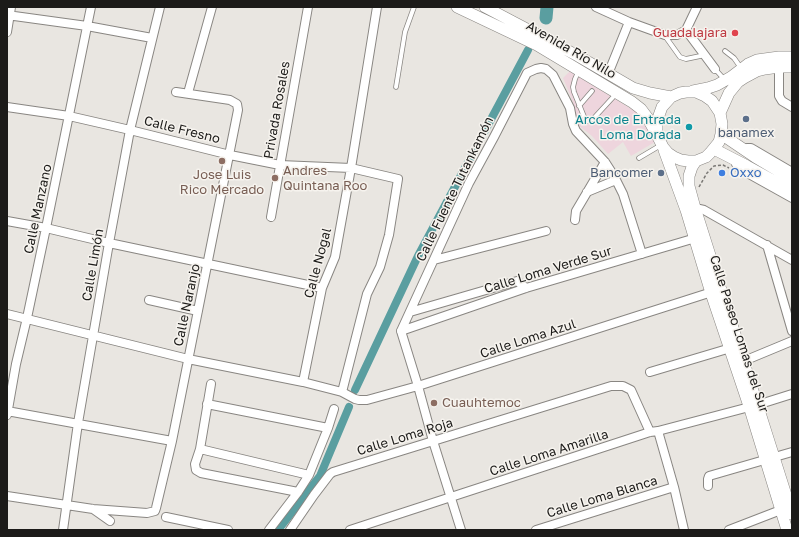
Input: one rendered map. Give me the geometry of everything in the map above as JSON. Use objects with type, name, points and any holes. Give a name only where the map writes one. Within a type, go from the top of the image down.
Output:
[{"type":"main road","name":"Avenida Río Nilo","points":[[457,7],[537,44],[632,102],[641,109],[650,121],[661,142]]},
{"type":"main road","name":"Avenida Río Nilo","points":[[485,7],[578,56],[633,88],[660,96],[671,97]]},
{"type":"main road","points":[[720,113],[729,93],[738,82],[757,71],[792,57]]},
{"type":"main road","points":[[691,91],[709,98],[720,113],[722,124],[719,142],[714,149],[706,156],[688,161],[681,160],[668,153],[661,142],[656,125],[658,116],[664,104],[671,97],[680,93],[691,91],[708,88],[725,81],[748,64],[757,60],[779,62],[792,67]]},
{"type":"main road","points":[[721,134],[755,157],[792,179]]},
{"type":"main road","name":"Calle Paseo Lomas del Sur","points":[[661,142],[690,209],[770,458],[789,509],[787,530]]},
{"type":"main road","points":[[714,149],[730,163],[747,166],[792,191]]},
{"type":"main road","name":"Calle Paseo Lomas del Sur","points":[[690,209],[690,176],[692,167],[696,160]]},
{"type":"street","name":"Calle Manzano","points":[[7,412],[91,7]]},
{"type":"street","name":"Calle Limón","points":[[63,530],[78,423],[109,243],[130,130],[160,7]]},
{"type":"street","points":[[176,92],[188,94],[212,7]]},
{"type":"street","name":"Privada Rosales","points":[[271,217],[308,7]]},
{"type":"street","name":"Calle Nogal","points":[[303,382],[322,288],[335,257],[377,7]]},
{"type":"street","points":[[596,7],[629,22],[665,35],[677,35],[686,30],[697,7]]},
{"type":"street","points":[[7,32],[9,13],[152,38]]},
{"type":"street","points":[[608,74],[629,22]]},
{"type":"street","points":[[686,30],[715,69]]},
{"type":"street","points":[[779,62],[779,96],[782,101],[792,107]]},
{"type":"street","name":"Calle Fuente Tutankamón","points":[[401,331],[469,184],[527,73],[541,68],[546,69],[553,75],[570,108],[576,131],[605,162]]},
{"type":"street","name":"Calle Naranjo","points":[[111,510],[147,513],[155,511],[158,504],[230,155],[238,110],[237,104],[230,100],[188,94]]},
{"type":"street","name":"Calle Fresno","points":[[7,107],[69,116],[230,155],[280,165],[351,168],[398,179],[389,235],[380,267],[367,294],[342,392]]},
{"type":"street","points":[[738,146],[751,148],[792,172]]},
{"type":"street","points":[[575,220],[576,211],[605,162],[623,194],[642,254]]},
{"type":"street","points":[[730,163],[792,198]]},
{"type":"street","points":[[587,192],[616,180]]},
{"type":"street","points":[[690,209],[704,210],[792,260]]},
{"type":"street","points":[[7,221],[46,228],[109,243],[322,288]]},
{"type":"street","points":[[434,260],[546,231]]},
{"type":"street","name":"Calle Loma Verde Sur","points":[[401,331],[526,288],[699,237]]},
{"type":"street","points":[[767,246],[792,331]]},
{"type":"street","points":[[410,312],[518,281],[526,288]]},
{"type":"street","name":"Calle Loma Azul","points":[[7,314],[188,359],[303,382],[342,392],[355,399],[366,400],[418,386],[716,291]]},
{"type":"street","points":[[149,300],[198,311]]},
{"type":"street","points":[[401,331],[461,530]]},
{"type":"street","points":[[739,363],[792,341]]},
{"type":"street","points":[[650,372],[734,347]]},
{"type":"street","points":[[7,362],[16,364]]},
{"type":"street","points":[[210,384],[200,449],[195,464],[196,470],[201,473],[298,492]]},
{"type":"street","name":"Calle Loma Roja","points":[[290,530],[314,495],[333,472],[611,386],[623,386],[631,390],[654,432]]},
{"type":"street","name":"Calle Loma Amarilla","points":[[350,530],[654,432],[753,406],[792,394]]},
{"type":"street","points":[[207,404],[328,428]]},
{"type":"street","points":[[269,530],[309,475],[334,409]]},
{"type":"street","points":[[7,412],[172,440]]},
{"type":"street","points":[[654,432],[674,487],[684,530]]},
{"type":"street","points":[[200,449],[309,475]]},
{"type":"street","points":[[708,486],[709,476],[792,452]]},
{"type":"street","name":"Calle Loma Blanca","points":[[536,530],[674,487]]},
{"type":"street","points":[[7,496],[93,509],[111,510],[108,530]]},
{"type":"street","points":[[93,509],[110,521]]},
{"type":"street","points":[[729,530],[789,509]]},
{"type":"street","points":[[166,516],[228,530]]},
{"type":"lane","points":[[396,87],[405,32],[414,7]]},
{"type":"lane","points":[[665,35],[680,57],[686,58],[705,55]]},
{"type":"lane","points":[[725,51],[734,58],[742,69]]},
{"type":"lane","points":[[715,69],[725,81]]},
{"type":"lane","points":[[580,70],[573,87],[579,106],[587,121],[593,119],[617,93]]},
{"type":"lane","points":[[579,106],[592,91]]},
{"type":"lane","points":[[639,158],[661,142]]},
{"type":"path","points":[[698,188],[707,173],[714,166],[730,163]]},
{"type":"shaded area","points":[[570,71],[637,113],[655,142],[631,156],[623,142],[608,154],[592,136],[578,125],[573,102],[563,78]]},
{"type":"waterway","points":[[546,18],[547,7]]},
{"type":"waterway","points":[[355,390],[418,256],[528,50]]},
{"type":"waterway","points":[[278,530],[320,476],[349,407]]},
{"type":"place","name":"Guadalajara","points":[[735,33]]},
{"type":"place","name":"banamex","points":[[746,119]]},
{"type":"place","name":"Arcos de Entrada Loma Dorada","points":[[689,127]]},
{"type":"place","name":"Jose Luis Rico Mercado","points":[[222,161]]},
{"type":"place","name":"Bancomer","points":[[661,173]]},
{"type":"place","name":"Oxxo","points":[[722,173]]},
{"type":"place","name":"Andres Quintana Roo","points":[[275,178]]},
{"type":"place","name":"Cuauhtemoc","points":[[434,403]]}]
